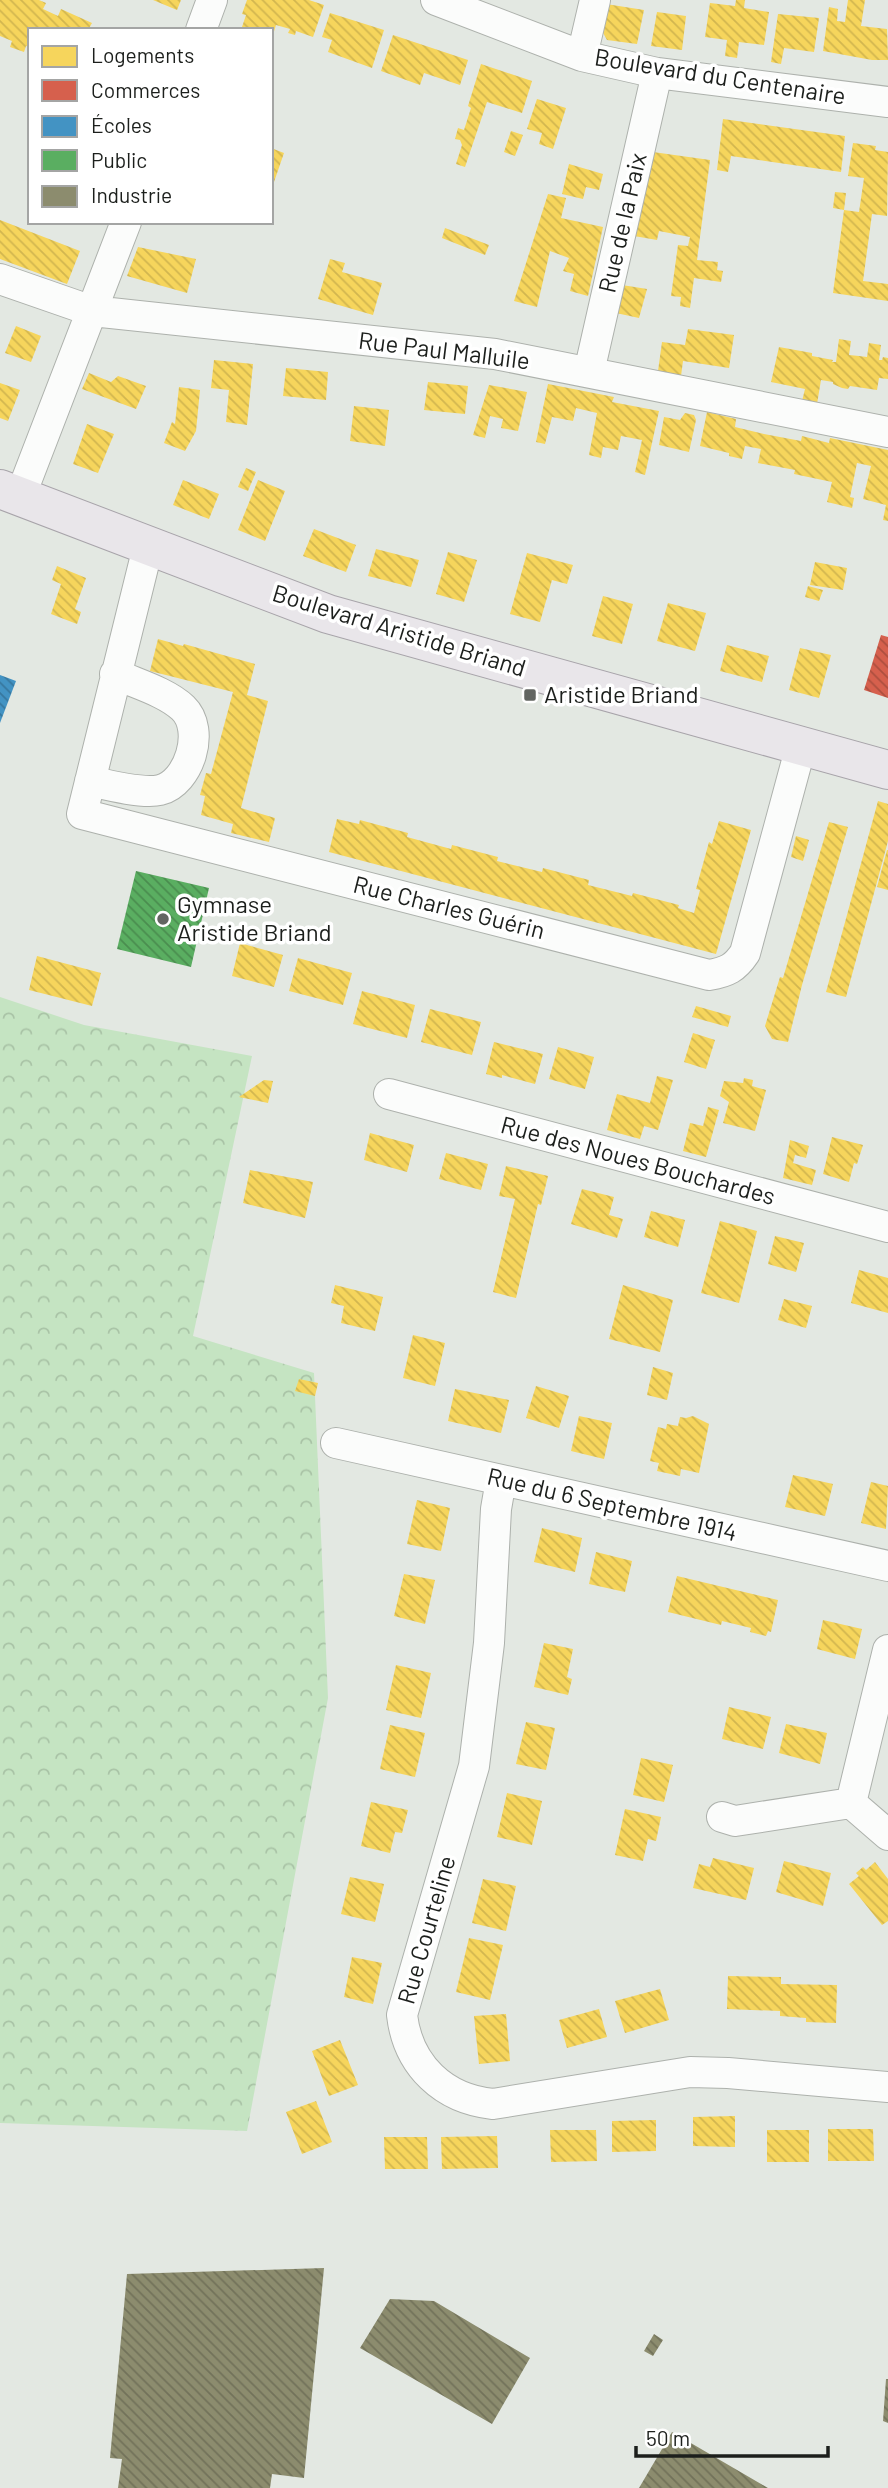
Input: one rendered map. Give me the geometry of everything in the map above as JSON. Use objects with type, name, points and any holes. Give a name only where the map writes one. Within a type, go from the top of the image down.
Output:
[{"type":"main road","name":"Boulevard Aristide Briand","points":[[10,493],[328,614],[888,770]]},
{"type":"street","points":[[202,28],[212,0]]},
{"type":"street","name":"Boulevard du Centenaire","points":[[436,0],[582,56],[657,73],[888,103]]},
{"type":"street","points":[[582,56],[595,0]]},
{"type":"street","name":"Rue de la Paix","points":[[589,372],[657,73]]},
{"type":"street","points":[[10,493],[92,311],[125,224]]},
{"type":"street","name":"Rue Paul Malluile","points":[[0,279],[92,311],[495,354],[888,432]]},
{"type":"street","name":"Rue Charles Guérin","points":[[148,547],[82,814],[709,975],[727,972],[738,964],[745,953],[801,746]]},
{"type":"street","points":[[90,781],[146,790],[165,788],[186,765],[194,747],[195,733],[186,710],[172,700],[115,674]]},
{"type":"street","name":"Rue des Noues Bouchardes","points":[[389,1094],[888,1227]]},
{"type":"street","name":"Rue du 6 Septembre 1914","points":[[336,1443],[888,1566]]},
{"type":"street","name":"Rue Courteline","points":[[501,1480],[496,1509],[489,1643],[474,1766],[402,2015],[407,2042],[416,2057],[437,2083],[450,2091],[477,2102],[494,2104],[691,2072],[888,2087]]},
{"type":"street","points":[[851,1803],[888,1650]]},
{"type":"street","points":[[722,1817],[736,1821],[851,1803],[888,1835]]},
{"type":"green space","points":[[0,997],[84,1025],[252,1056],[193,1336],[314,1373],[328,1698],[247,2131],[0,2123]]},
{"type":"building: Logements","points":[[0,0],[39,0],[46,3],[43,9],[58,16],[61,9],[92,23],[89,28],[28,28],[28,46],[24,52],[10,47],[12,41],[0,36]]},
{"type":"building: Logements","points":[[153,0],[181,0],[177,10]]},
{"type":"building: Logements","points":[[247,0],[309,0],[324,5],[313,37],[296,31],[295,35],[288,33],[290,29],[276,25],[273,35],[273,28],[244,28],[242,27],[246,15],[242,14]]},
{"type":"building: Logements","points":[[736,0],[745,0],[744,8],[769,12],[764,45],[739,42],[737,58],[725,56],[727,40],[705,37],[710,3],[735,6]]},
{"type":"building: Logements","points":[[848,0],[865,0],[861,26],[887,29],[888,60],[872,60],[823,51],[829,7],[838,9],[837,21],[845,22]]},
{"type":"building: Logements","points":[[606,4],[644,10],[637,44],[607,40],[601,29]]},
{"type":"building: Logements","points":[[657,12],[686,16],[682,50],[651,46]]},
{"type":"building: Logements","points":[[330,13],[384,30],[372,68],[328,52],[332,40],[322,37]]},
{"type":"building: Logements","points":[[778,14],[819,18],[814,52],[784,48],[781,64],[771,62]]},
{"type":"building: Logements","points":[[393,35],[468,60],[460,85],[424,73],[420,85],[381,71]]},
{"type":"building: Logements","points":[[481,64],[532,81],[522,113],[487,102],[465,167],[456,164],[462,145],[460,140],[455,139],[458,128],[464,130],[471,108],[468,106]]},
{"type":"building: Logements","points":[[537,99],[566,108],[553,149],[539,144],[542,133],[527,129]]},
{"type":"building: Logements","points":[[723,119],[845,136],[841,172],[731,156],[728,172],[717,170]]},
{"type":"building: Logements","points":[[511,131],[523,135],[515,156],[504,152]]},
{"type":"building: Logements","points":[[853,143],[876,146],[875,150],[888,152],[887,216],[872,214],[863,281],[888,284],[888,301],[833,293],[844,210],[859,212],[864,178],[848,176]]},
{"type":"building: Logements","points":[[273,149],[284,153],[273,182]]},
{"type":"building: Logements","points":[[653,152],[710,160],[697,260],[718,262],[717,270],[723,271],[721,282],[694,278],[690,308],[680,306],[681,297],[671,296],[678,245],[688,246],[690,237],[659,231],[657,240],[634,236]]},
{"type":"building: Logements","points":[[569,164],[603,174],[599,190],[586,187],[583,199],[562,194]]},
{"type":"building: Logements","points":[[835,192],[846,193],[844,210],[833,208]]},
{"type":"building: Logements","points":[[548,194],[566,198],[561,218],[603,227],[588,296],[570,291],[574,274],[563,271],[569,258],[550,251],[537,307],[514,301]]},
{"type":"building: Logements","points":[[0,220],[80,251],[67,284],[0,259]]},
{"type":"building: Logements","points":[[445,228],[489,245],[485,255],[442,238]]},
{"type":"building: Logements","points":[[138,247],[196,259],[187,293],[127,276]]},
{"type":"building: Logements","points":[[330,259],[345,263],[342,272],[382,283],[373,315],[318,299]]},
{"type":"building: Logements","points":[[622,285],[647,289],[639,318],[616,313]]},
{"type":"building: Logements","points":[[16,326],[41,336],[31,362],[5,353]]},
{"type":"building: Logements","points":[[688,329],[734,335],[729,368],[683,361],[681,376],[658,371],[662,342],[685,345]]},
{"type":"building: Logements","points":[[839,339],[851,341],[849,355],[867,357],[869,343],[881,345],[879,360],[888,358],[888,379],[879,378],[877,390],[850,386],[848,389],[842,388],[833,382],[821,380],[817,404],[802,401],[805,389],[771,382],[779,347],[812,353],[812,356],[836,362]]},
{"type":"building: Logements","points":[[214,360],[253,364],[247,425],[226,422],[229,390],[211,388]]},
{"type":"building: Logements","points":[[286,368],[328,372],[326,400],[283,396]]},
{"type":"building: Logements","points":[[89,373],[111,382],[118,376],[146,386],[136,409],[82,389]]},
{"type":"building: Logements","points":[[428,382],[468,386],[465,414],[424,410]]},
{"type":"building: Logements","points":[[0,383],[20,390],[8,421],[0,418]]},
{"type":"building: Logements","points":[[548,384],[614,397],[612,402],[659,411],[645,475],[635,472],[642,440],[621,436],[618,450],[603,447],[601,458],[589,455],[597,413],[576,408],[573,421],[552,417],[545,444],[536,442]]},
{"type":"building: Logements","points":[[489,385],[527,392],[518,431],[501,428],[503,419],[490,416],[485,438],[473,435]]},
{"type":"building: Logements","points":[[179,387],[200,390],[196,431],[185,451],[164,443],[172,422],[175,424]]},
{"type":"building: Logements","points":[[354,406],[389,410],[385,446],[350,441]]},
{"type":"building: Logements","points":[[707,412],[736,419],[735,427],[764,434],[801,441],[802,436],[829,443],[830,438],[888,450],[888,521],[883,520],[886,505],[863,499],[871,466],[857,463],[850,497],[854,498],[852,508],[827,502],[832,482],[794,474],[795,470],[758,463],[761,449],[745,446],[742,459],[700,446]]},
{"type":"building: Logements","points":[[685,413],[694,415],[696,420],[689,452],[659,445],[664,417],[680,420]]},
{"type":"building: Logements","points":[[87,424],[114,434],[98,473],[73,464]]},
{"type":"building: Logements","points":[[246,468],[256,472],[248,491],[238,487]]},
{"type":"building: Logements","points":[[183,480],[219,494],[209,519],[173,505]]},
{"type":"building: Logements","points":[[258,480],[285,491],[265,541],[238,530]]},
{"type":"building: Logements","points":[[314,529],[356,545],[346,572],[303,556]]},
{"type":"building: Logements","points":[[376,549],[419,560],[411,587],[368,576]]},
{"type":"building: Logements","points":[[448,552],[477,560],[464,602],[436,594]]},
{"type":"building: Logements","points":[[527,553],[573,565],[567,584],[552,580],[540,622],[510,614]]},
{"type":"building: Logements","points":[[815,562],[847,568],[843,590],[810,585]]},
{"type":"building: Logements","points":[[57,566],[86,578],[75,609],[81,612],[77,624],[51,614],[61,584],[52,580]]},
{"type":"building: Logements","points":[[808,586],[823,590],[819,601],[805,597]]},
{"type":"building: Logements","points":[[603,596],[633,604],[622,644],[592,636]]},
{"type":"building: Logements","points":[[668,603],[706,613],[695,651],[657,641]]},
{"type":"building: Logements","points":[[158,639],[255,664],[247,695],[268,701],[241,808],[275,818],[269,842],[231,833],[233,824],[201,815],[205,796],[200,795],[206,773],[211,774],[233,692],[150,671]]},
{"type":"building: Logements","points":[[727,645],[769,656],[762,682],[720,671]]},
{"type":"building: Logements","points":[[800,648],[831,655],[819,698],[789,690]]},
{"type":"building: Logements","points":[[878,801],[888,804],[888,841],[846,997],[826,992]]},
{"type":"building: Logements","points":[[337,819],[359,824],[360,820],[408,833],[407,837],[451,849],[452,845],[498,857],[497,861],[542,872],[543,868],[589,880],[588,885],[679,905],[678,908],[694,913],[700,890],[696,889],[709,842],[712,844],[719,821],[751,830],[716,954],[329,852]]},
{"type":"building: Logements","points":[[829,822],[848,827],[788,1042],[772,1039],[765,1026],[780,977],[783,978]]},
{"type":"building: Logements","points":[[796,836],[809,840],[803,861],[791,857]]},
{"type":"building: Logements","points":[[888,850],[888,890],[877,887]]},
{"type":"building: Logements","points":[[240,943],[283,955],[274,987],[232,976]]},
{"type":"building: Logements","points":[[37,956],[101,973],[92,1006],[29,990]]},
{"type":"building: Logements","points":[[298,958],[352,973],[343,1005],[289,991]]},
{"type":"building: Logements","points":[[362,991],[415,1005],[407,1038],[353,1024]]},
{"type":"building: Logements","points":[[696,1006],[731,1016],[728,1027],[692,1017]]},
{"type":"building: Logements","points":[[430,1009],[481,1022],[472,1055],[421,1042]]},
{"type":"building: Logements","points":[[693,1033],[715,1040],[706,1069],[684,1062]]},
{"type":"building: Logements","points":[[494,1042],[543,1054],[535,1084],[502,1075],[502,1078],[486,1074]]},
{"type":"building: Logements","points":[[558,1047],[594,1057],[585,1089],[549,1079]]},
{"type":"building: Logements","points":[[657,1076],[673,1080],[658,1130],[644,1126],[640,1139],[607,1130],[617,1094],[650,1103]]},
{"type":"building: Logements","points":[[744,1078],[753,1080],[752,1086],[766,1090],[755,1131],[723,1123],[729,1102],[720,1096],[724,1081],[743,1083]]},
{"type":"building: Logements","points":[[264,1080],[273,1081],[268,1103],[239,1097]]},
{"type":"building: Logements","points":[[708,1107],[719,1110],[706,1157],[683,1151],[690,1123],[703,1126]]},
{"type":"building: Logements","points":[[370,1133],[414,1145],[407,1172],[364,1160]]},
{"type":"building: Logements","points":[[832,1137],[863,1145],[849,1182],[823,1174]]},
{"type":"building: Logements","points":[[790,1140],[809,1146],[806,1158],[795,1155],[793,1163],[816,1170],[812,1185],[783,1178]]},
{"type":"building: Logements","points":[[446,1153],[488,1164],[481,1190],[439,1179]]},
{"type":"building: Logements","points":[[506,1166],[548,1176],[541,1205],[538,1204],[516,1298],[493,1292],[515,1199],[499,1196]]},
{"type":"building: Logements","points":[[250,1170],[313,1182],[305,1218],[243,1203]]},
{"type":"building: Logements","points":[[582,1189],[614,1197],[609,1215],[623,1219],[617,1238],[571,1224]]},
{"type":"building: Logements","points":[[651,1211],[685,1220],[678,1247],[644,1237]]},
{"type":"building: Logements","points":[[720,1221],[757,1231],[739,1303],[701,1293]]},
{"type":"building: Logements","points":[[775,1236],[804,1243],[796,1272],[768,1264]]},
{"type":"building: Logements","points":[[859,1270],[888,1278],[888,1313],[851,1303]]},
{"type":"building: Logements","points":[[335,1285],[383,1297],[375,1331],[341,1323],[344,1306],[331,1303]]},
{"type":"building: Logements","points":[[623,1285],[673,1300],[660,1352],[609,1339]]},
{"type":"building: Logements","points":[[784,1299],[812,1306],[806,1328],[778,1320]]},
{"type":"building: Logements","points":[[413,1335],[445,1343],[435,1386],[403,1378]]},
{"type":"building: Logements","points":[[653,1367],[673,1373],[667,1400],[647,1395]]},
{"type":"building: Logements","points":[[299,1379],[318,1383],[315,1396],[295,1391]]},
{"type":"building: Logements","points":[[536,1386],[569,1396],[559,1428],[526,1418]]},
{"type":"building: Logements","points":[[455,1389],[509,1400],[501,1433],[448,1421]]},
{"type":"building: Logements","points":[[579,1416],[612,1423],[604,1459],[571,1451]]},
{"type":"building: Logements","points":[[693,1416],[709,1424],[699,1473],[681,1469],[680,1476],[657,1471],[659,1463],[650,1461],[658,1427],[666,1429],[667,1424],[678,1426],[680,1417]]},
{"type":"building: Logements","points":[[793,1475],[833,1484],[825,1516],[785,1507]]},
{"type":"building: Logements","points":[[871,1482],[888,1486],[886,1529],[861,1523]]},
{"type":"building: Logements","points":[[417,1500],[450,1508],[441,1551],[407,1544]]},
{"type":"building: Logements","points":[[542,1528],[582,1538],[575,1572],[534,1562]]},
{"type":"building: Logements","points":[[596,1552],[632,1561],[625,1592],[589,1584]]},
{"type":"building: Logements","points":[[404,1574],[435,1580],[425,1624],[394,1616]]},
{"type":"building: Logements","points":[[677,1576],[778,1600],[771,1632],[768,1631],[766,1636],[750,1632],[751,1628],[722,1621],[721,1625],[668,1612]]},
{"type":"building: Logements","points":[[823,1620],[862,1629],[855,1659],[817,1649]]},
{"type":"building: Logements","points":[[544,1643],[573,1649],[567,1677],[572,1679],[568,1695],[534,1687]]},
{"type":"building: Logements","points":[[396,1665],[431,1673],[421,1718],[386,1710]]},
{"type":"building: Logements","points":[[729,1707],[771,1717],[763,1749],[722,1739]]},
{"type":"building: Logements","points":[[526,1722],[555,1728],[546,1770],[516,1764]]},
{"type":"building: Logements","points":[[786,1724],[827,1733],[820,1764],[779,1753]]},
{"type":"building: Logements","points":[[390,1725],[425,1733],[415,1777],[380,1769]]},
{"type":"building: Logements","points":[[641,1758],[673,1765],[664,1802],[633,1795]]},
{"type":"building: Logements","points":[[507,1793],[542,1801],[532,1845],[497,1837]]},
{"type":"building: Logements","points":[[371,1802],[408,1810],[402,1833],[395,1832],[390,1853],[361,1846]]},
{"type":"building: Logements","points":[[625,1809],[661,1817],[656,1841],[648,1839],[643,1861],[615,1855]]},
{"type":"building: Logements","points":[[713,1858],[754,1868],[746,1900],[693,1888],[699,1864],[710,1867]]},
{"type":"building: Logements","points":[[784,1861],[831,1873],[823,1906],[776,1892]]},
{"type":"building: Logements","points":[[875,1862],[888,1879],[888,1921],[882,1925],[849,1884],[859,1876],[856,1873],[863,1867],[866,1870]]},
{"type":"building: Logements","points":[[350,1877],[384,1884],[375,1922],[341,1914]]},
{"type":"building: Logements","points":[[483,1879],[516,1886],[506,1931],[472,1923]]},
{"type":"building: Logements","points":[[469,1938],[503,1945],[490,2000],[456,1992]]},
{"type":"building: Logements","points":[[352,1957],[382,1963],[373,2004],[344,1997]]},
{"type":"building: Logements","points":[[728,1976],[781,1977],[781,1984],[837,1985],[836,2023],[806,2022],[806,2018],[780,2016],[780,2011],[727,2009]]},
{"type":"building: Logements","points":[[660,1989],[669,2020],[625,2033],[615,2001]]},
{"type":"building: Logements","points":[[599,2009],[607,2037],[567,2048],[559,2020]]},
{"type":"building: Logements","points":[[506,2014],[510,2061],[479,2064],[474,2016]]},
{"type":"building: Logements","points":[[340,2040],[358,2085],[329,2096],[312,2051]]},
{"type":"building: Logements","points":[[316,2101],[332,2142],[302,2154],[286,2112]]},
{"type":"building: Logements","points":[[735,2116],[735,2147],[693,2146],[693,2117]]},
{"type":"building: Logements","points":[[656,2120],[656,2151],[612,2152],[612,2121]]},
{"type":"building: Logements","points":[[828,2129],[873,2129],[874,2161],[828,2161]]},
{"type":"building: Logements","points":[[550,2130],[596,2130],[597,2161],[551,2162]]},
{"type":"building: Logements","points":[[767,2130],[809,2130],[809,2162],[767,2162]]},
{"type":"building: Logements","points":[[497,2136],[498,2168],[442,2169],[441,2137]]},
{"type":"building: Logements","points":[[384,2137],[427,2137],[428,2169],[385,2169]]},
{"type":"building: Commerces","points":[[881,635],[888,637],[888,698],[864,690]]},
{"type":"building: Écoles","points":[[0,675],[16,681],[0,723]]},
{"type":"building: Public","name":"Gymnase Aristide Briand","points":[[136,871],[209,888],[191,967],[117,949]]},
{"type":"building: Industrie","points":[[324,2268],[304,2478],[272,2474],[270,2488],[118,2488],[122,2459],[110,2458],[127,2274]]},
{"type":"building: Industrie","points":[[390,2299],[434,2301],[530,2358],[492,2424],[360,2348]]},
{"type":"building: Industrie","points":[[654,2334],[663,2340],[653,2356],[644,2351]]},
{"type":"building: Industrie","points":[[888,2379],[888,2423],[883,2421]]},
{"type":"building: Industrie","points":[[672,2432],[768,2488],[639,2488]]},
{"type":"place","name":"Aristide Briand","points":[[530,695]]},
{"type":"place","name":"Gymnase Aristide Briand","points":[[163,919]]}]
